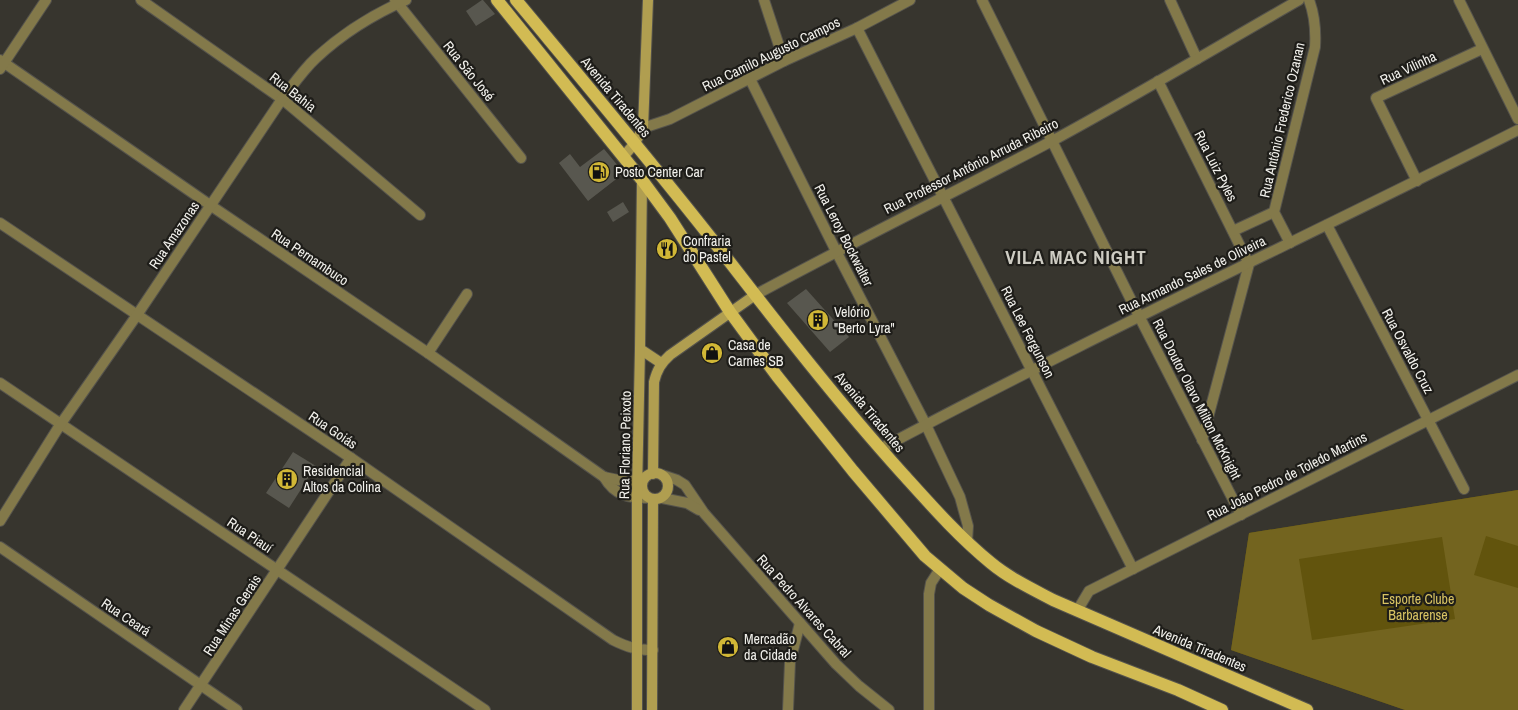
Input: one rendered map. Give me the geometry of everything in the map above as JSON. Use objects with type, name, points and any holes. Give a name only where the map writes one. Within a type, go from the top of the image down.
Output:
[{"type":"main road","points":[[496,0],[642,180],[670,218],[730,312],[777,376],[853,471],[925,556],[963,588],[988,605],[1036,631],[1092,657],[1178,690],[1221,710]]},
{"type":"main road","name":"Avenida Tiradentes","points":[[516,0],[635,143],[803,356],[880,449],[967,542],[992,564],[1025,585],[1077,611],[1307,710]]},
{"type":"main road","points":[[623,157],[635,143],[644,128],[648,0]]},
{"type":"main road","name":"Rua Floriano Peixoto","points":[[642,180],[640,350],[650,476]]},
{"type":"main road","name":"Rua Professor Antônio Arruda Ribeiro","points":[[661,363],[755,295]]},
{"type":"main road","points":[[640,350],[661,363]]},
{"type":"main road","name":"Rua Floriano Peixoto","points":[[637,710],[637,498],[650,476],[654,382],[661,363]]},
{"type":"main road","points":[[650,476],[666,479],[668,491],[654,498],[645,495],[642,488],[644,479],[650,476]]},
{"type":"main road","name":"Rua Floriano Peixoto","points":[[652,710],[654,498]]},
{"type":"street","points":[[1,64],[46,0]]},
{"type":"street","name":"Rua Bahia","points":[[141,0],[282,99],[420,214]]},
{"type":"street","points":[[764,0],[784,61]]},
{"type":"street","name":"Rua Camilo Augusto Campos","points":[[644,128],[670,119],[784,61],[857,28],[910,0]]},
{"type":"street","name":"Rua Doutor Olavo Milton McKnight","points":[[982,0],[1139,316],[1241,514]]},
{"type":"street","points":[[1170,0],[1197,59]]},
{"type":"street","name":"Rua Professor Antônio Arruda Ribeiro","points":[[755,295],[836,251],[1052,140],[1158,82],[1299,0]]},
{"type":"street","name":"Rua Antônio Frederico Ozanan","points":[[1290,244],[1274,212],[1315,47],[1316,28],[1313,9],[1309,0]]},
{"type":"street","points":[[1458,0],[1518,119]]},
{"type":"street","name":"Rua Amazonas","points":[[0,520],[60,425],[137,315],[282,99],[316,59],[335,42],[359,25],[400,1]]},
{"type":"street","name":"Rua São José","points":[[400,1],[521,158]]},
{"type":"street","name":"Rua Lee Fergunson","points":[[857,28],[1134,569]]},
{"type":"street","name":"Rua Vilinha","points":[[1418,180],[1376,98],[1482,49]]},
{"type":"street","name":"Rua Pernambuco","points":[[1,64],[428,353],[604,477],[628,482],[650,476]]},
{"type":"street","name":"Rua Leroy Bockwalter","points":[[750,79],[926,425],[960,497],[968,526],[967,542]]},
{"type":"street","name":"Rua Luiz Pyles","points":[[1158,82],[1249,264]]},
{"type":"street","name":"Rua Armando Sales de Oliveira","points":[[880,449],[1139,316],[1290,244],[1518,130]]},
{"type":"street","points":[[1233,231],[1274,212]]},
{"type":"street","name":"Rua Goiás","points":[[0,223],[351,458],[613,640],[626,647],[638,650],[653,650]]},
{"type":"street","name":"Rua Osvaldo Cruz","points":[[1327,225],[1464,489]]},
{"type":"street","points":[[1202,440],[1249,264]]},
{"type":"street","points":[[428,353],[467,294]]},
{"type":"street","name":"Rua João Pedro de Toledo Martins","points":[[1077,611],[1089,591],[1518,375]]},
{"type":"street","name":"Rua Piauí","points":[[0,383],[485,710]]},
{"type":"street","name":"Rua Minas Gerais","points":[[184,710],[351,458]]},
{"type":"street","name":"Rua Pedro Alvares Cabral","points":[[650,476],[677,480],[684,485],[704,513],[836,664],[859,686],[889,710]]},
{"type":"street","name":"Rua Pernambuco","points":[[604,477],[609,486],[624,496],[654,498]]},
{"type":"street","name":"Rua Pedro Alvares Cabral","points":[[654,498],[687,503],[704,513]]},
{"type":"street","name":"Rua Ceará","points":[[0,547],[237,710]]},
{"type":"street","points":[[929,710],[929,594],[932,583],[940,569]]},
{"type":"street","points":[[788,710],[790,662],[800,623]]},
{"type":"green space","name":"Esporte Clube Barbarense","points":[[1518,490],[1518,710],[1405,710],[1231,650],[1249,533]]},
{"type":"shaded area","name":"Esporte Clube Barbarense","points":[[1518,490],[1518,546],[1486,536],[1474,575],[1518,588],[1518,710],[1405,710],[1231,650],[1249,533]],"holes":[[[1442,537],[1455,619],[1312,640],[1299,559]]]},
{"type":"building","points":[[482,0],[495,14],[476,26],[466,11]]},
{"type":"building","name":"Posto Center Car","points":[[604,149],[624,173],[588,201],[559,163],[570,154],[580,167]]},
{"type":"building","points":[[623,202],[629,212],[613,222],[607,212]]},
{"type":"building","name":"Velório \"Berto Lyra\"","points":[[806,289],[849,337],[830,352],[787,303]]},
{"type":"building","name":"Residencial Altos da Colina","points":[[293,452],[316,466],[289,508],[266,493]]},
{"type":"place","name":"Posto Center Car","points":[[599,172]]},
{"type":"place","name":"Confraria do Pastel","points":[[667,249]]},
{"type":"place","name":"Velório \"Berto Lyra\"","points":[[818,320]]},
{"type":"place","name":"Casa de Carnes SB","points":[[712,353]]},
{"type":"place","name":"Residencial Altos da Colina","points":[[287,479]]},
{"type":"place","name":"Mercadão da Cidade","points":[[728,647]]},
{"type":"district","name":"VILA MAC NIGHT","points":[[1076,257]]}]
